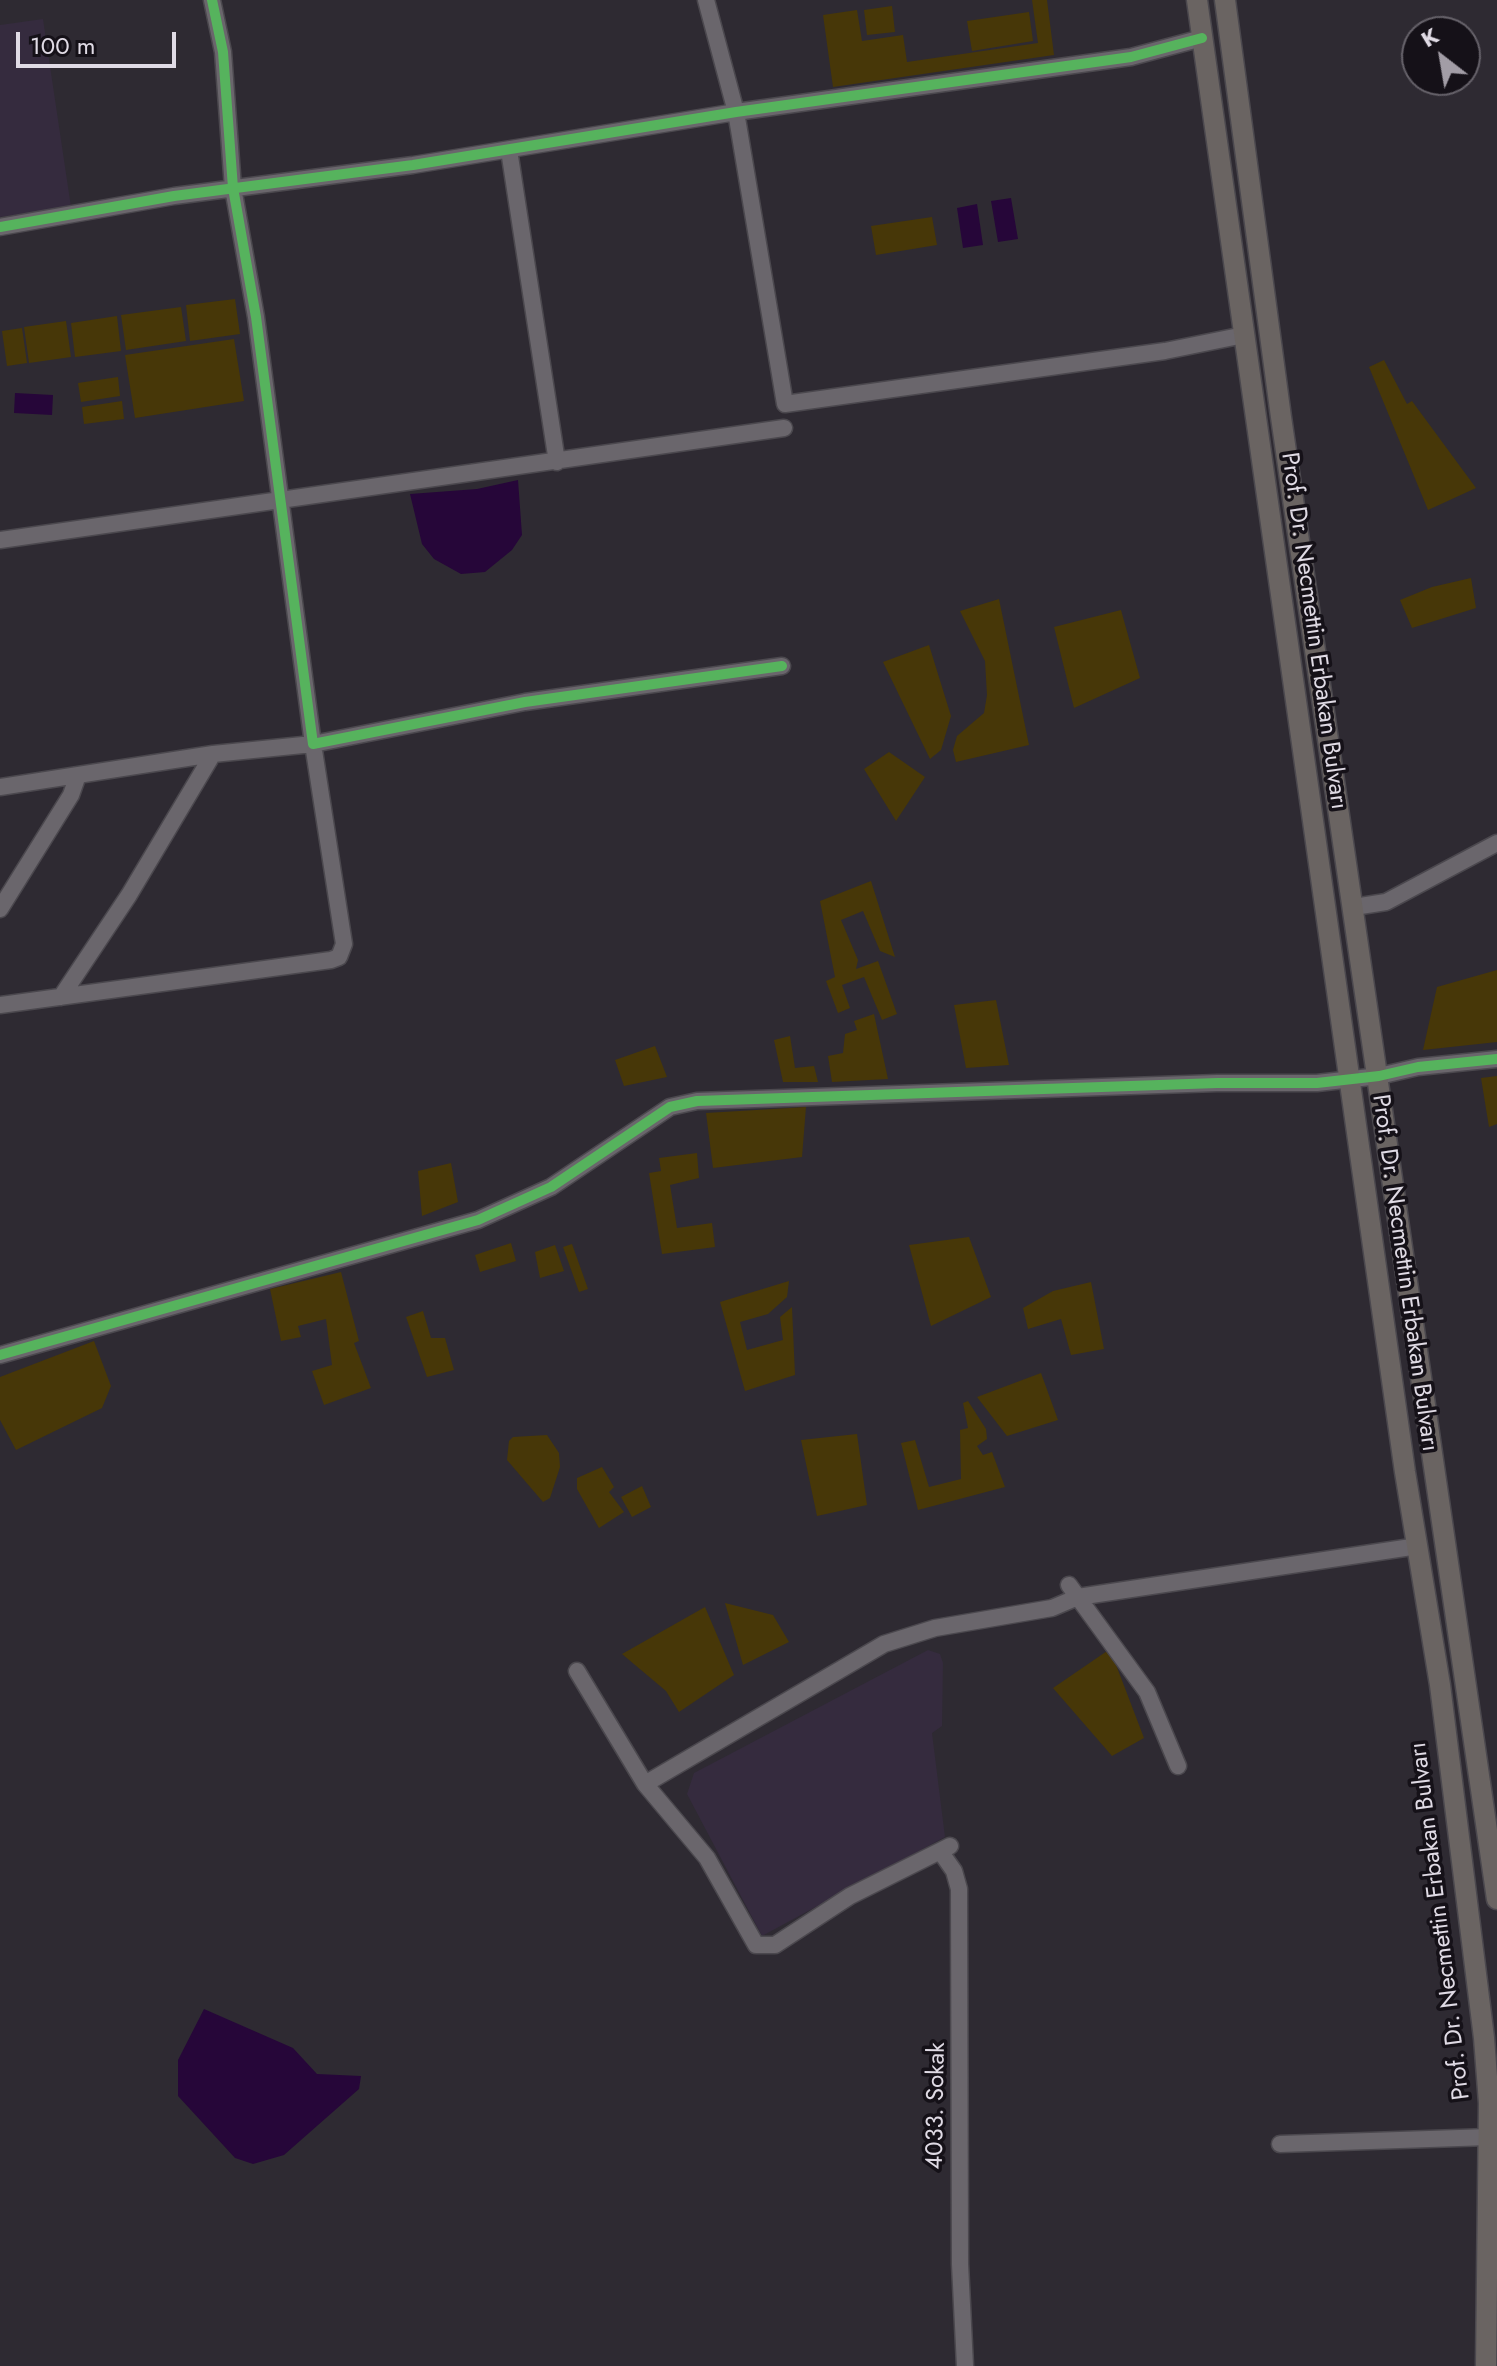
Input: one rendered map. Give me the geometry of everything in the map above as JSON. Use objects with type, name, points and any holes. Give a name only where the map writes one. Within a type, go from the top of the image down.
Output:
[{"type":"main road","name":"Prof. Dr. Necmettin Erbakan Bulvarı","points":[[1197,0],[1440,1685],[1484,2038],[1489,2137],[1486,2366]]},
{"type":"main road","name":"Prof. Dr. Necmettin Erbakan Bulvarı","points":[[1225,0],[1281,417],[1497,1899]]},
{"type":"street","points":[[0,1005],[339,957],[344,944],[278,502],[256,317],[233,188],[223,52],[212,0]]},
{"type":"street","points":[[706,0],[736,112],[785,404],[1165,351],[1244,335]]},
{"type":"street","points":[[0,227],[233,188],[509,150],[736,112],[1131,57],[1202,38]]},
{"type":"street","points":[[509,150],[557,462]]},
{"type":"street","points":[[0,540],[784,428]]},
{"type":"street","points":[[0,787],[213,754],[313,744],[525,702],[782,666]]},
{"type":"street","points":[[61,997],[129,895],[213,754]]},
{"type":"street","points":[[0,909],[71,795],[78,775]]},
{"type":"street","points":[[1354,907],[1386,902],[1497,843]]},
{"type":"street","points":[[0,1355],[478,1220],[551,1187],[670,1107],[697,1101],[1351,1081],[1418,1067],[1497,1059]]},
{"type":"street","points":[[577,1671],[645,1784],[884,1644],[935,1628],[1052,1608],[1074,1591],[1418,1546]]},
{"type":"street","points":[[1074,1591],[1147,1692],[1178,1766]]},
{"type":"street","name":"4033. Sokak","points":[[645,1784],[707,1858],[756,1945],[764,1948],[775,1945],[850,1896],[945,1849],[959,1889],[960,2264],[965,2366]]},
{"type":"street","points":[[1280,2144],[1489,2137]]},
{"type":"shaded area","points":[[1032,0],[1047,0],[1054,55],[833,87],[823,15],[857,10],[862,41],[903,35],[907,62],[1038,43]]},
{"type":"shaded area","points":[[892,6],[895,32],[867,35],[864,10]]},
{"type":"shaded area","points":[[1029,12],[1033,41],[972,51],[967,21]]},
{"type":"shaded area","points":[[43,19],[71,207],[0,217],[0,25]]},
{"type":"shaded area","points":[[1011,198],[1018,239],[998,242],[991,201]]},
{"type":"shaded area","points":[[977,204],[983,245],[963,248],[957,208]]},
{"type":"shaded area","points":[[932,217],[937,245],[876,255],[871,226]]},
{"type":"shaded area","points":[[235,299],[240,334],[190,341],[186,305]]},
{"type":"shaded area","points":[[181,307],[186,341],[126,350],[121,315]]},
{"type":"shaded area","points":[[117,316],[121,351],[75,357],[71,323]]},
{"type":"shaded area","points":[[66,321],[71,357],[29,363],[24,327]]},
{"type":"shaded area","points":[[22,328],[27,363],[7,366],[2,331]]},
{"type":"shaded area","points":[[234,339],[244,401],[135,418],[125,355]]},
{"type":"shaded area","points":[[1384,360],[1407,404],[1412,401],[1476,488],[1428,510],[1369,367]]},
{"type":"shaded area","points":[[118,377],[120,396],[81,402],[78,383]]},
{"type":"shaded area","points":[[15,393],[53,395],[52,415],[14,413]]},
{"type":"shaded area","points":[[122,401],[124,419],[84,424],[82,407]]},
{"type":"shaded area","points":[[518,480],[522,535],[512,550],[485,572],[461,574],[434,559],[422,544],[410,494],[477,489]]},
{"type":"shaded area","points":[[1471,578],[1476,608],[1412,628],[1400,600],[1432,587]]},
{"type":"shaded area","points":[[999,599],[1029,745],[956,762],[953,750],[957,736],[984,713],[987,695],[985,661],[960,611]]},
{"type":"shaded area","points":[[1121,610],[1140,678],[1074,708],[1054,627]]},
{"type":"shaded area","points":[[929,645],[951,716],[941,750],[930,759],[883,662]]},
{"type":"shaded area","points":[[889,752],[925,777],[896,821],[864,769]]},
{"type":"shaded area","points":[[871,881],[895,957],[880,951],[863,911],[841,920],[858,960],[856,969],[878,961],[897,1014],[882,1020],[864,977],[842,985],[850,1008],[838,1013],[826,981],[835,977],[820,901]]},
{"type":"shaded area","points":[[1497,970],[1497,1042],[1423,1050],[1437,987]]},
{"type":"shaded area","points":[[996,1000],[1009,1065],[966,1068],[954,1005]]},
{"type":"shaded area","points":[[874,1014],[888,1079],[832,1082],[828,1056],[843,1053],[845,1034],[857,1030],[854,1021]]},
{"type":"shaded area","points":[[790,1036],[795,1068],[814,1066],[818,1082],[783,1082],[774,1040]]},
{"type":"shaded area","points":[[655,1046],[667,1077],[624,1086],[615,1060]]},
{"type":"shaded area","points":[[1497,1076],[1497,1124],[1489,1127],[1481,1078]]},
{"type":"shaded area","points":[[806,1107],[802,1157],[713,1168],[706,1113]]},
{"type":"shaded area","points":[[697,1153],[699,1178],[670,1185],[677,1228],[712,1223],[715,1247],[662,1254],[649,1173],[661,1171],[659,1158]]},
{"type":"shaded area","points":[[451,1163],[458,1202],[422,1216],[418,1171]]},
{"type":"shaded area","points":[[969,1237],[991,1297],[931,1326],[909,1245]]},
{"type":"shaded area","points":[[511,1243],[516,1261],[480,1272],[475,1255]]},
{"type":"shaded area","points":[[572,1244],[588,1289],[579,1292],[563,1247]]},
{"type":"shaded area","points":[[555,1245],[564,1271],[540,1278],[535,1252]]},
{"type":"shaded area","points":[[341,1272],[359,1341],[354,1343],[371,1388],[324,1405],[312,1371],[332,1365],[326,1319],[298,1326],[301,1337],[281,1341],[270,1289]]},
{"type":"shaded area","points":[[789,1281],[787,1297],[768,1314],[740,1322],[747,1350],[783,1340],[780,1317],[792,1307],[795,1375],[745,1391],[720,1302]]},
{"type":"shaded area","points":[[1091,1282],[1104,1349],[1071,1355],[1061,1319],[1028,1329],[1023,1308],[1053,1291]]},
{"type":"shaded area","points":[[423,1311],[431,1338],[445,1338],[454,1370],[427,1377],[406,1317]]},
{"type":"shaded area","points":[[94,1341],[111,1386],[102,1408],[16,1450],[0,1420],[0,1377]]},
{"type":"shaded area","points":[[1041,1373],[1058,1420],[1007,1436],[977,1397]]},
{"type":"shaded area","points":[[968,1401],[986,1429],[987,1439],[977,1446],[983,1455],[992,1452],[1005,1487],[918,1510],[901,1443],[915,1440],[929,1487],[961,1479],[960,1430],[968,1428],[963,1403]]},
{"type":"shaded area","points":[[857,1434],[867,1505],[817,1516],[801,1440]]},
{"type":"shaded area","points":[[547,1435],[559,1453],[560,1467],[550,1498],[543,1502],[507,1460],[509,1441],[513,1437]]},
{"type":"shaded area","points":[[602,1467],[614,1487],[609,1492],[624,1512],[599,1528],[577,1489],[577,1478]]},
{"type":"shaded area","points":[[642,1486],[651,1507],[632,1517],[621,1497]]},
{"type":"shaded area","points":[[725,1603],[773,1615],[789,1642],[743,1665]]},
{"type":"shaded area","points":[[705,1607],[734,1675],[679,1712],[666,1691],[622,1654]]},
{"type":"shaded area","points":[[1110,1649],[1144,1738],[1112,1756],[1053,1688]]},
{"type":"shaded area","points":[[928,1650],[940,1654],[943,1663],[942,1726],[932,1733],[945,1837],[762,1936],[687,1794],[694,1773]]},
{"type":"shaded area","points":[[204,2009],[293,2048],[317,2074],[361,2076],[359,2089],[284,2155],[253,2164],[235,2158],[178,2096],[178,2060]]},
{"type":"cycle path","points":[[212,0],[223,52],[233,188],[256,317],[313,744],[525,702],[782,666]]},
{"type":"cycle path","points":[[0,227],[174,196],[413,165],[736,112],[1131,57],[1202,38]]},
{"type":"cycle path","points":[[0,1355],[478,1220],[551,1187],[670,1107],[697,1101],[1217,1083],[1317,1083],[1379,1076],[1418,1067],[1497,1059]]}]
